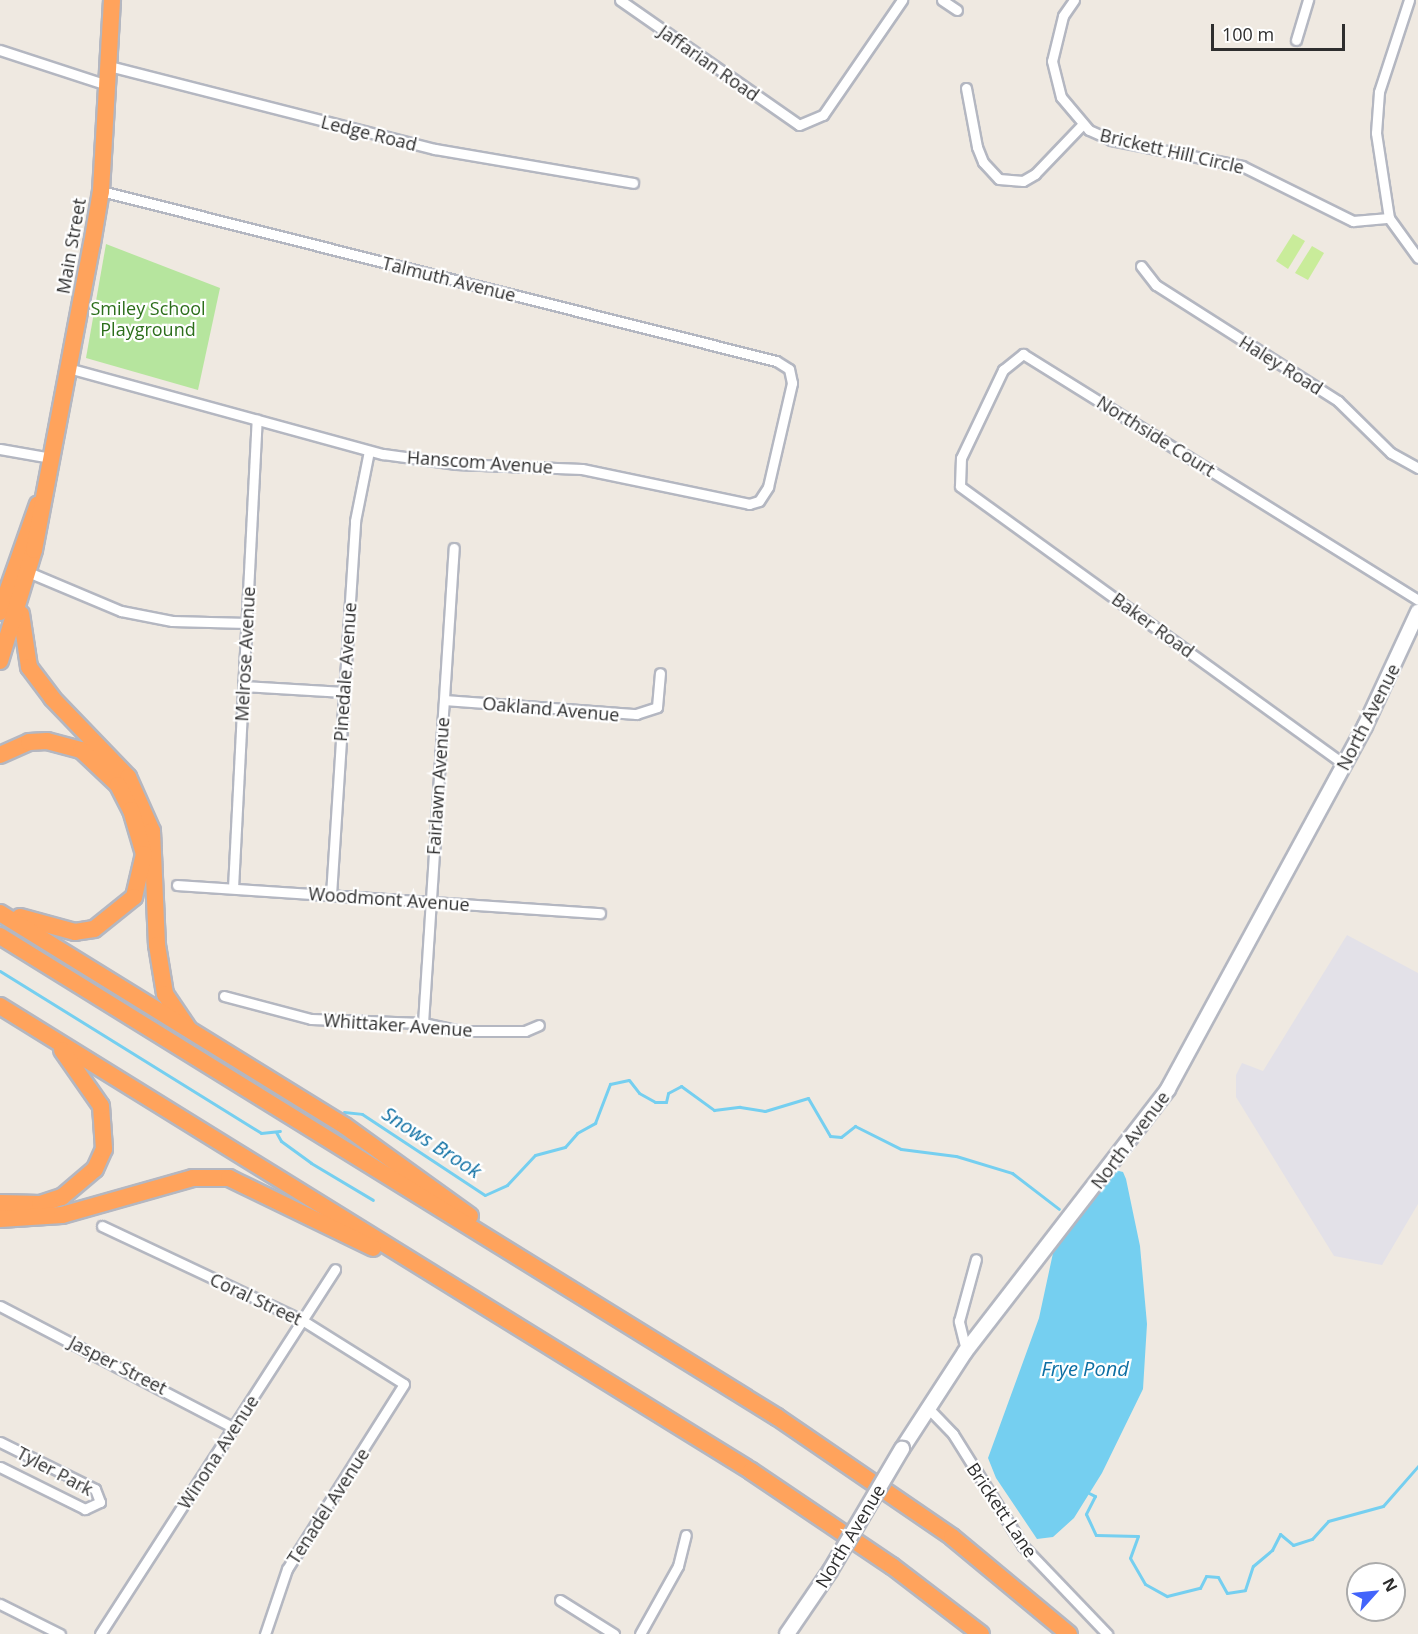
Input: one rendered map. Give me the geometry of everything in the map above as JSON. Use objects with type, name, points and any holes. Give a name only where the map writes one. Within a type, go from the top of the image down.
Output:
[{"type":"highway","name":"Main Street","points":[[0,661],[28,572],[100,192],[112,0]]},
{"type":"highway","name":"Main Street","points":[[0,612],[25,531],[42,495]]},
{"type":"highway","points":[[0,576],[25,531]]},
{"type":"highway","points":[[21,599],[21,639],[30,667],[52,698],[128,777],[152,831],[157,945],[165,993],[192,1033]]},
{"type":"highway","points":[[0,755],[29,742],[47,741],[81,750],[118,785],[131,810],[144,854],[134,897],[94,929],[75,932],[39,925],[0,911]]},
{"type":"highway","points":[[0,911],[192,1033],[354,1132],[560,1283]]},
{"type":"highway","points":[[0,936],[860,1471],[952,1537],[1070,1634]]},
{"type":"highway","points":[[0,1006],[483,1304],[835,1527],[981,1634]]},
{"type":"highway","points":[[0,1203],[40,1204],[62,1197],[95,1169],[104,1149],[101,1106],[54,1040]]},
{"type":"highway","points":[[0,1219],[62,1215],[193,1178],[229,1178],[267,1193],[483,1304]]},
{"type":"main road","name":"North Avenue","points":[[787,1634],[830,1571],[927,1408],[966,1350],[1168,1089],[1345,765],[1418,612]]},
{"type":"street","name":"Jaffarian Road","points":[[620,0],[799,125],[823,115],[902,0]]},
{"type":"street","points":[[942,0],[957,10]]},
{"type":"street","name":"Brickett Hill Circle","points":[[1074,0],[1063,16],[1052,61],[1061,97],[1082,125],[1111,140],[1242,166],[1353,221],[1389,218]]},
{"type":"street","points":[[1296,40],[1308,0]]},
{"type":"street","points":[[1409,0],[1377,105],[1376,133],[1389,218],[1418,258]]},
{"type":"street","points":[[0,50],[107,86]]},
{"type":"street","name":"Ledge Road","points":[[109,66],[435,149],[633,183]]},
{"type":"street","points":[[966,88],[982,162],[999,179],[1023,181],[1035,174],[1082,125]]},
{"type":"street","name":"Talmuth Avenue","points":[[100,192],[770,359],[785,365],[792,375],[770,481],[756,503]]},
{"type":"street","name":"Haley Road","points":[[1141,266],[1156,285],[1328,394],[1391,453],[1418,468]]},
{"type":"street","name":"Northside Court","points":[[960,486],[958,467],[1003,370],[1023,354],[1418,600]]},
{"type":"street","name":"Hanscom Avenue","points":[[68,368],[369,451],[456,464],[582,469],[756,503]]},
{"type":"street","name":"Melrose Avenue","points":[[233,888],[257,420]]},
{"type":"street","points":[[0,449],[51,458]]},
{"type":"street","name":"Pinedale Avenue","points":[[331,895],[355,521],[369,451]]},
{"type":"street","name":"Baker Road","points":[[960,486],[1345,765]]},
{"type":"street","name":"Fairlawn Avenue","points":[[423,1023],[454,548]]},
{"type":"street","points":[[28,572],[121,611],[172,621],[247,623]]},
{"type":"street","name":"Oakland Avenue","points":[[444,700],[629,715],[657,707],[660,673]]},
{"type":"street","points":[[243,686],[344,693]]},
{"type":"street","name":"Woodmont Avenue","points":[[177,885],[600,913]]},
{"type":"street","name":"Whittaker Avenue","points":[[224,996],[290,1016],[423,1023],[460,1031],[525,1031],[539,1025]]},
{"type":"street","name":"Coral Street","points":[[102,1226],[302,1320],[404,1384]]},
{"type":"street","points":[[966,1350],[959,1321],[976,1259]]},
{"type":"street","name":"Winona Avenue","points":[[100,1634],[335,1269]]},
{"type":"street","name":"Jasper Street","points":[[0,1306],[144,1376],[234,1428]]},
{"type":"street","name":"Tenadel Avenue","points":[[265,1634],[287,1569],[404,1384]]},
{"type":"street","name":"Brickett Lane","points":[[927,1408],[953,1434],[1023,1546],[1107,1634]]},
{"type":"street","name":"Tyler Park","points":[[0,1443],[95,1489],[100,1502],[85,1509],[0,1467]]},
{"type":"street","points":[[639,1634],[678,1566],[686,1535]]},
{"type":"street","points":[[560,1600],[614,1634]]},
{"type":"street","points":[[0,1604],[60,1634]]},
{"type":"shaded area","points":[[1347,935],[1418,973],[1418,1204],[1382,1265],[1334,1256],[1236,1097],[1236,1075],[1242,1063],[1263,1071]]},
{"type":"green space","points":[[1293,234],[1305,241],[1288,269],[1276,261]]},
{"type":"green space","name":"Smiley School Playground","points":[[106,244],[220,288],[198,390],[86,358]]},
{"type":"green space","points":[[1312,246],[1324,253],[1308,280],[1295,273]]},
{"type":"water","name":"Frye Pond","points":[[1115,1170],[1123,1172],[1126,1179],[1140,1246],[1147,1324],[1143,1389],[1102,1473],[1074,1518],[1053,1537],[1037,1539],[996,1478],[988,1458],[1039,1318],[1053,1253]]},
{"type":"waterway","name":"Snows Brook","points":[[0,971],[261,1133],[280,1131]]},
{"type":"waterway","name":"Snows Brook","points":[[344,1112],[362,1114],[485,1195],[507,1185],[535,1155],[565,1147],[577,1133],[595,1123],[610,1084],[629,1080],[639,1093],[655,1102],[666,1102],[668,1093],[681,1086],[714,1110],[740,1107],[765,1111],[808,1098],[830,1136],[841,1137],[855,1126],[901,1149],[956,1156],[1012,1173],[1059,1209]]},
{"type":"waterway","points":[[276,1132],[281,1141],[311,1163],[373,1200]]},
{"type":"waterway","name":"Snows Brook","points":[[1087,1492],[1095,1496],[1086,1514],[1096,1535],[1138,1536],[1130,1558],[1145,1584],[1167,1596],[1200,1588],[1206,1576],[1218,1577],[1227,1593],[1245,1590],[1253,1566],[1272,1550],[1280,1534],[1293,1545],[1312,1539],[1328,1521],[1383,1506],[1418,1466]]}]
